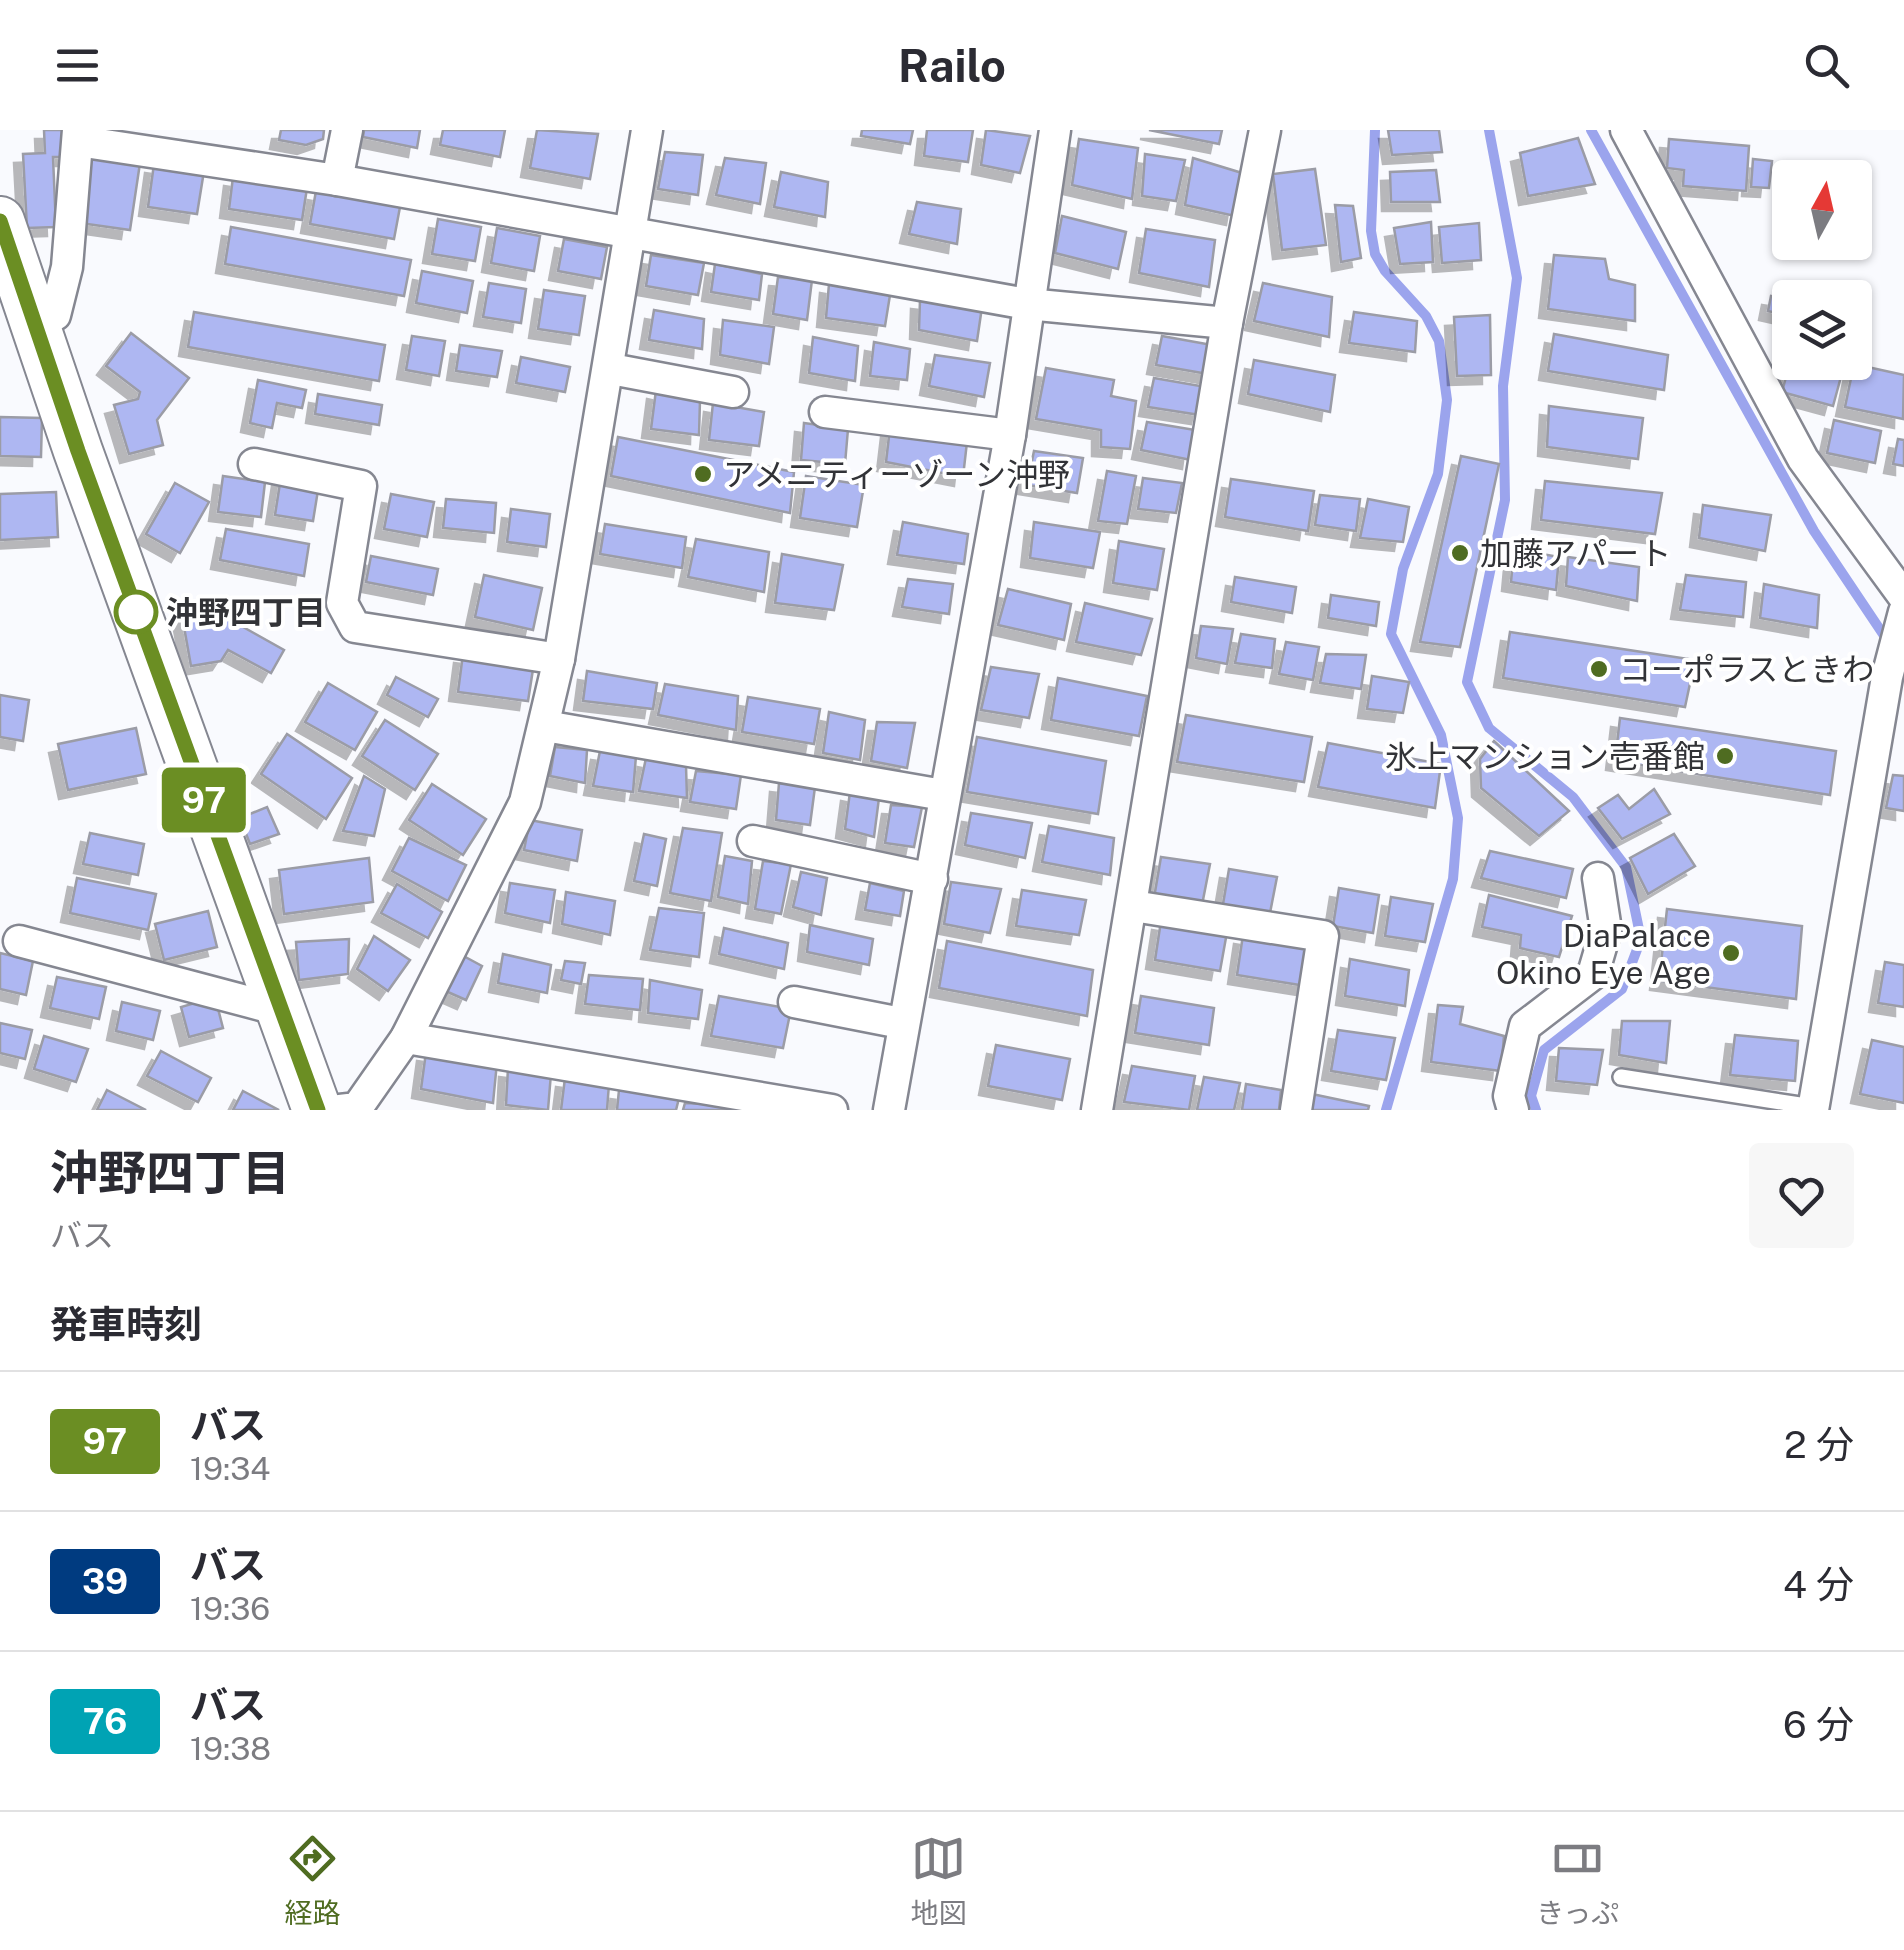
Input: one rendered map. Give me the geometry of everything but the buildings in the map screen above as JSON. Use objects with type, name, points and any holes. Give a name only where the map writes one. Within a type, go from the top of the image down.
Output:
[{"type":"main road","points":[[0,221],[78,451],[318,1110]]},
{"type":"street","points":[[336,180],[347,130]]},
{"type":"street","points":[[340,1110],[357,1108],[406,1038],[525,802],[559,659],[611,369],[647,130]]},
{"type":"street","points":[[889,1110],[901,1023],[932,879],[943,796],[1010,435],[1055,130]]},
{"type":"street","points":[[1096,1110],[1133,906],[1227,323],[1265,130]]},
{"type":"street","points":[[1626,130],[1803,459],[1903,612],[1886,677],[1813,1108]]},
{"type":"street","points":[[37,324],[56,316],[67,267],[78,136],[1028,304],[1227,323]]},
{"type":"street","points":[[611,369],[734,392]]},
{"type":"street","points":[[824,412],[1010,435]]},
{"type":"street","points":[[254,464],[361,486],[342,603],[355,627],[559,659]]},
{"type":"street","points":[[545,726],[943,796]]},
{"type":"street","points":[[753,841],[932,879]]},
{"type":"street","points":[[1513,1110],[1509,1096],[1525,1026],[1594,974],[1606,930],[1598,878]]},
{"type":"street","points":[[1133,906],[1323,936],[1296,1110]]},
{"type":"street","points":[[19,941],[280,1010]]},
{"type":"street","points":[[794,1002],[901,1023]]},
{"type":"street","points":[[406,1038],[832,1110]]},
{"type":"lane","points":[[1620,1077],[1813,1108]]},
{"type":"waterway","points":[[1375,130],[1371,231],[1375,254],[1385,271],[1426,316],[1439,341],[1447,400],[1438,474],[1403,569],[1391,634],[1441,735],[1458,818],[1453,879],[1386,1110]]},
{"type":"waterway","points":[[1489,130],[1517,278],[1503,386],[1505,500],[1467,682],[1489,728],[1573,797],[1626,867],[1641,939],[1622,989],[1544,1050],[1531,1096],[1536,1110]]},
{"type":"waterway","points":[[1591,130],[1814,531],[1889,643]]},
{"type":"bus line","name":"97","points":[[0,221],[78,451],[318,1110]]},
{"type":"place","name":"アメニティーゾーン沖野","points":[[703,474]]},
{"type":"place","name":"加藤アパート","points":[[1460,553]]},
{"type":"place","name":"沖野四丁目","points":[[136,612]]},
{"type":"place","name":"コーポラスときわ","points":[[1599,669]]},
{"type":"place","name":"氷上マンション壱番館","points":[[1725,756]]},
{"type":"place","name":"DiaPalace Okino Eye Age","points":[[1731,953]]}]
